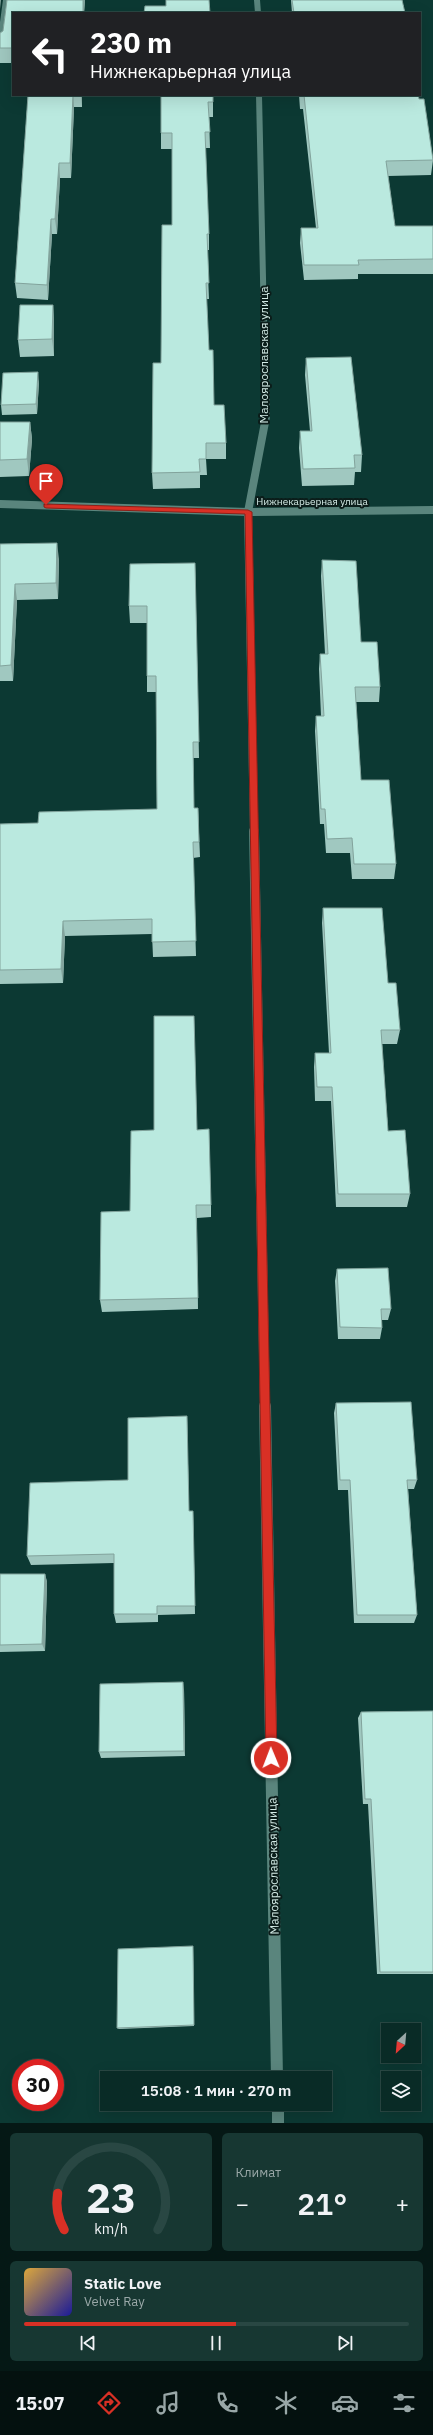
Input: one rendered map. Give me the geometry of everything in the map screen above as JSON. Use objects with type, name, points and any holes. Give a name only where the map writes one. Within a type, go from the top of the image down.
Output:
[{"type":"street","points":[[0,46],[6,0]]},
{"type":"street","points":[[257,0],[258,12]]},
{"type":"street","name":"Малоярославская улица","points":[[259,96],[266,417],[248,512],[277,2071]]},
{"type":"street","name":"Нижнекарьерная улица","points":[[0,504],[248,512],[433,510]]},
{"type":"street","points":[[278,2111],[278,2123]]},
{"type":"building","points":[[7,0],[83,0],[83,12],[12,12],[12,48],[0,48],[0,33],[3,31]]},
{"type":"building","points":[[166,0],[209,0],[210,12],[144,12],[145,6],[166,6]]},
{"type":"building","points":[[292,0],[402,0],[405,12],[294,12]]},
{"type":"building","points":[[28,96],[73,96],[70,163],[59,163],[55,219],[51,219],[47,285],[15,283]]},
{"type":"building","points":[[161,96],[213,96],[213,102],[208,102],[210,132],[205,132],[209,234],[207,234],[209,283],[206,283],[209,350],[213,350],[214,405],[224,405],[226,443],[206,443],[206,459],[199,459],[200,472],[152,473],[153,363],[161,363],[162,225],[172,225],[172,133],[161,133]]},
{"type":"building","points":[[304,96],[418,96],[419,99],[424,99],[433,160],[386,161],[395,226],[433,226],[433,259],[358,260],[359,265],[304,265],[301,228],[318,228]]},
{"type":"building","points":[[20,305],[53,305],[52,339],[18,340]]},
{"type":"building","points":[[351,357],[362,455],[354,455],[355,468],[303,469],[300,431],[312,431],[306,358]]},
{"type":"building","points":[[38,372],[36,404],[1,405],[3,373]]},
{"type":"building","points":[[0,422],[30,422],[27,459],[0,460]]},
{"type":"building","points":[[57,543],[56,583],[15,584],[11,665],[0,666],[0,544]]},
{"type":"building","points":[[322,560],[356,561],[361,642],[377,642],[380,687],[355,687],[361,780],[389,780],[396,864],[354,864],[352,838],[327,839],[325,809],[321,809],[316,716],[324,716],[320,654],[328,654]]},
{"type":"building","points":[[195,563],[199,742],[193,742],[194,808],[198,808],[199,842],[193,842],[196,941],[152,942],[152,919],[63,921],[61,969],[0,970],[0,824],[38,823],[39,812],[157,809],[156,676],[147,676],[147,606],[129,606],[130,564]]},
{"type":"building","points":[[323,908],[382,908],[388,983],[396,983],[400,1030],[381,1030],[388,1131],[405,1130],[410,1194],[338,1194],[332,1087],[317,1087],[315,1053],[331,1053]]},
{"type":"building","points":[[154,1016],[194,1016],[197,1130],[209,1129],[211,1205],[196,1205],[198,1298],[100,1300],[101,1212],[130,1211],[131,1131],[154,1130]]},
{"type":"building","points":[[388,1268],[391,1309],[381,1309],[382,1328],[340,1327],[337,1269]]},
{"type":"building","points":[[411,1402],[417,1480],[407,1480],[417,1615],[357,1615],[350,1480],[340,1480],[336,1403]]},
{"type":"building","points":[[187,1416],[189,1511],[193,1511],[195,1606],[157,1606],[157,1614],[114,1614],[114,1554],[27,1556],[30,1483],[128,1480],[128,1418]]},
{"type":"building","points":[[0,1574],[45,1574],[42,1644],[0,1645]]},
{"type":"building","points":[[183,1682],[184,1751],[99,1752],[100,1684]]},
{"type":"building","points":[[433,1711],[433,1972],[380,1972],[371,1799],[365,1799],[361,1712]]},
{"type":"building","points":[[193,1946],[194,2025],[117,2028],[118,1949]]},
{"type":"route","points":[[46,505],[248,512],[271,1758]]}]
